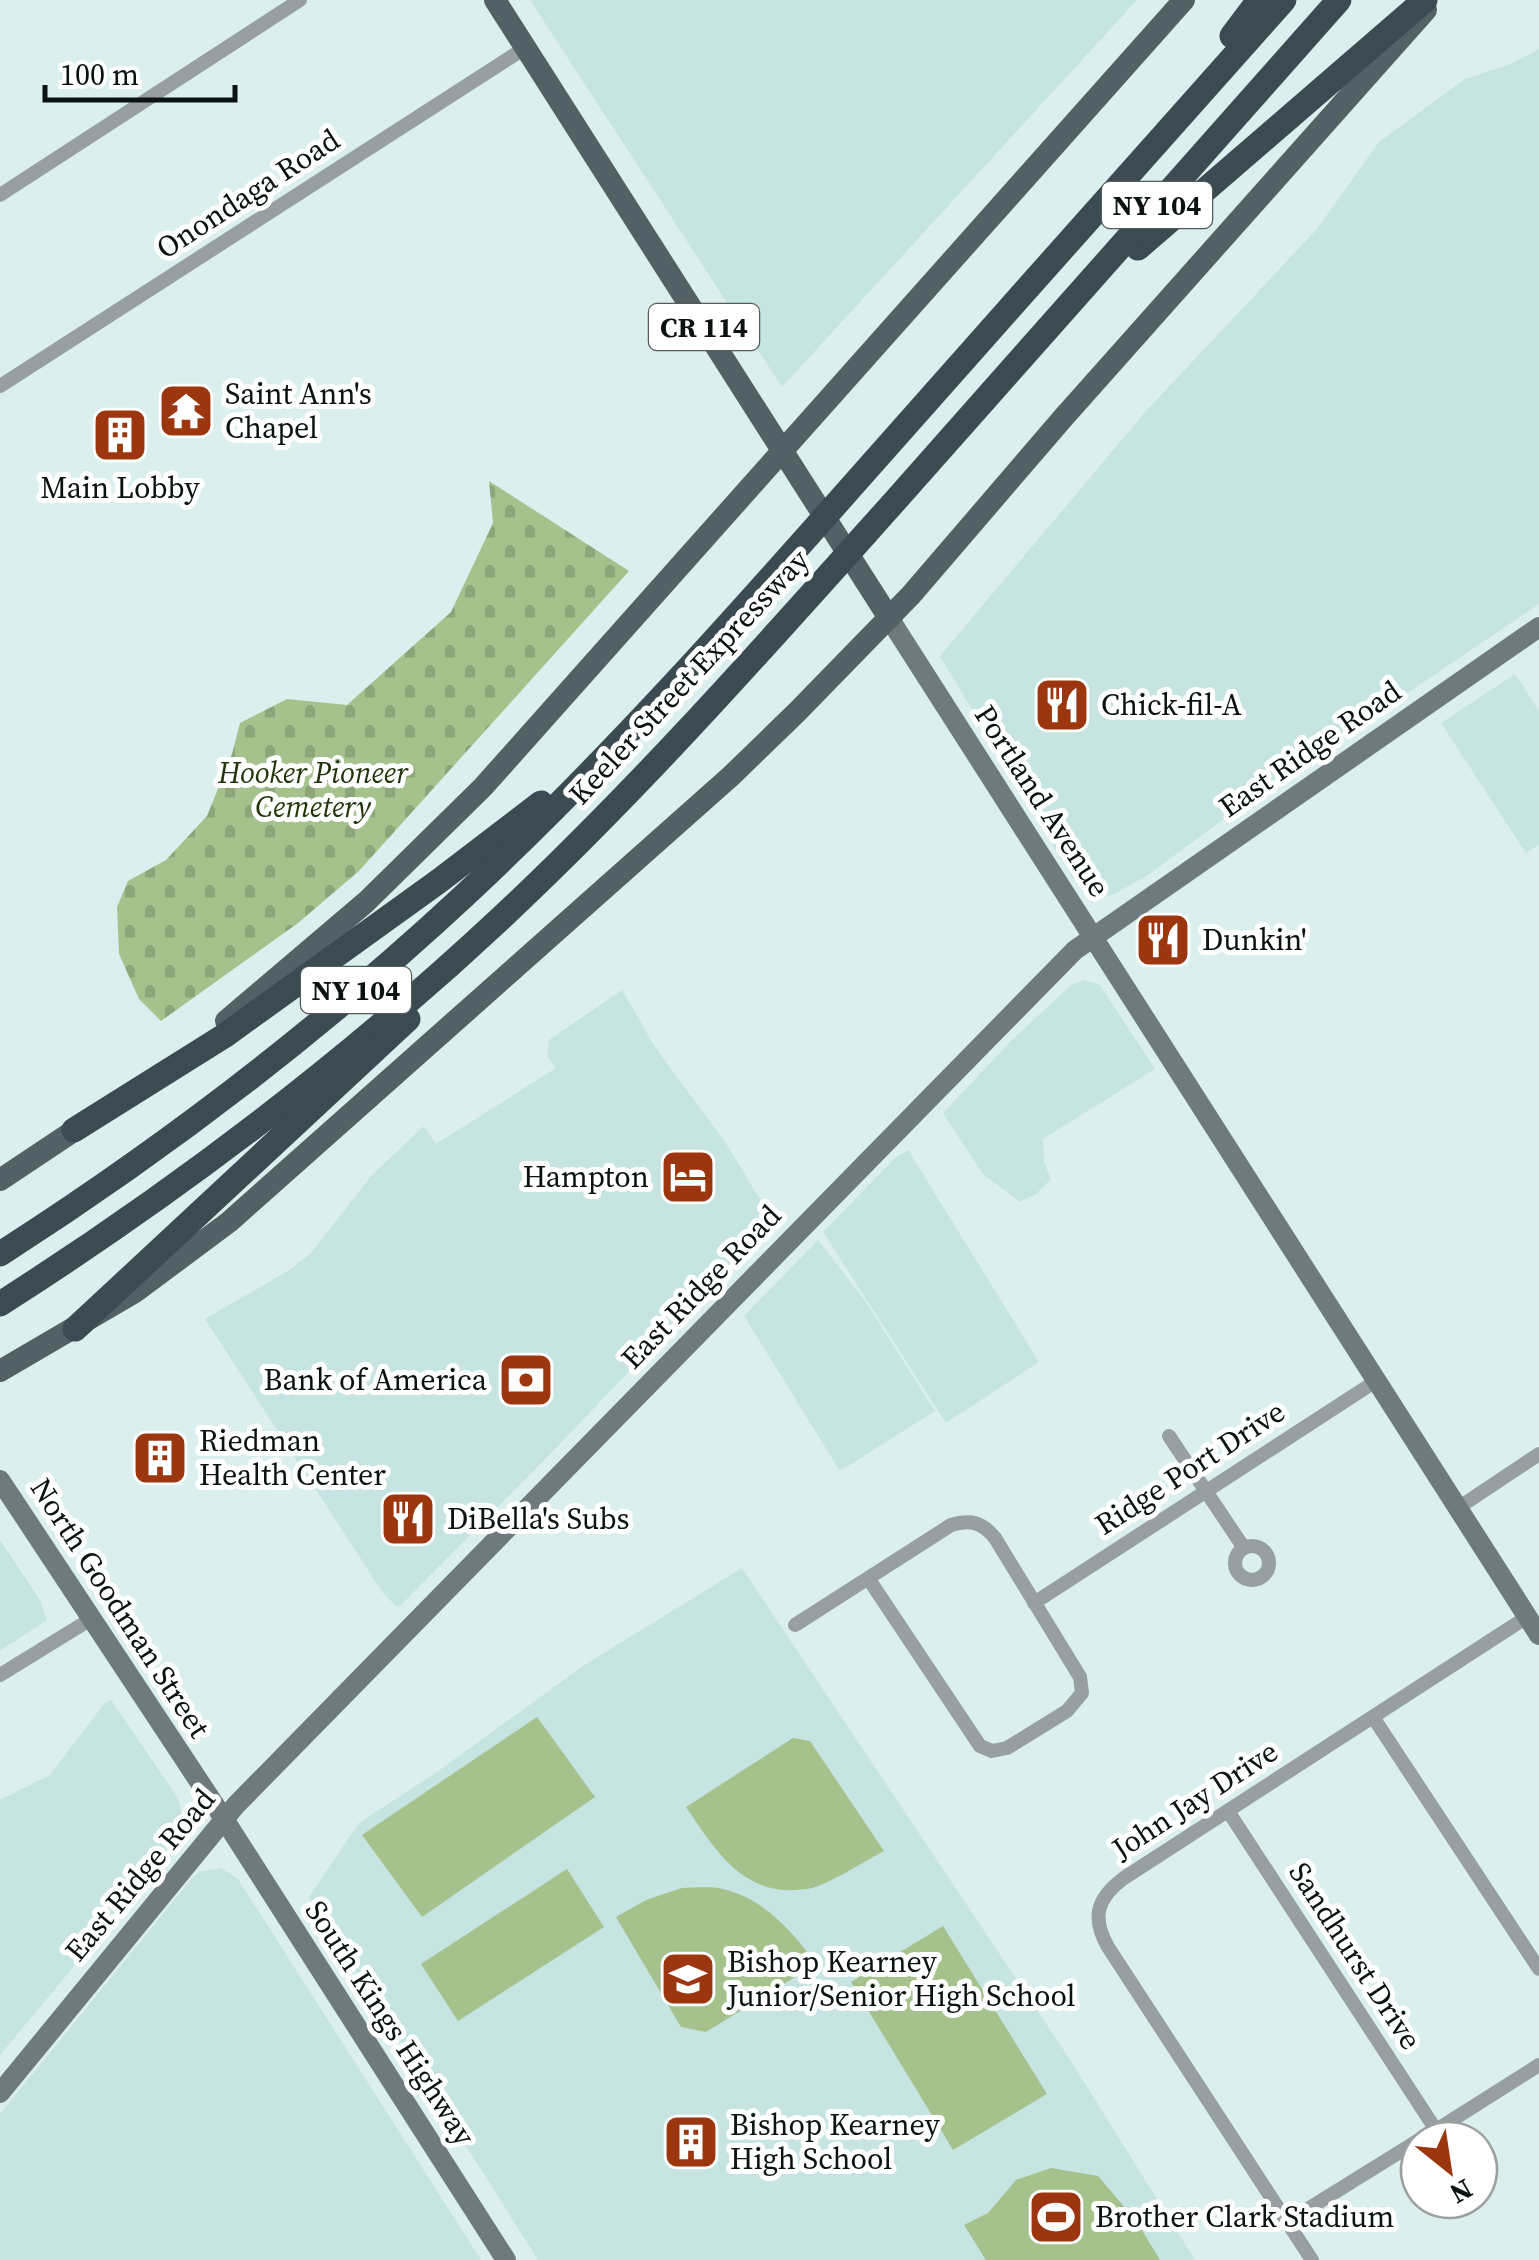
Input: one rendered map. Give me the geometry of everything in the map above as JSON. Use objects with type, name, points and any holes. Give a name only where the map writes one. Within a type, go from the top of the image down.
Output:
[{"type":"highway","points":[[1046,267],[1259,0]]},
{"type":"highway","name":"Keeler Street Expressway","points":[[0,1254],[186,1125],[394,958],[513,849],[675,683],[1284,0]]},
{"type":"highway","name":"Keeler Street Expressway","points":[[0,1304],[135,1213],[294,1094],[445,968],[548,873],[695,724],[1339,0]]},
{"type":"highway","points":[[975,410],[1154,234],[1424,0]]},
{"type":"highway","points":[[74,1130],[203,1051],[453,871],[599,754],[675,683]]},
{"type":"highway","points":[[75,1328],[376,1051],[548,873]]},
{"type":"main road","name":"Portland Avenue","points":[[495,0],[1533,1626]]},
{"type":"main road","points":[[0,1180],[180,1056],[262,992],[418,853],[525,741],[1184,0]]},
{"type":"main road","points":[[4,1370],[164,1272],[246,1208],[757,752],[889,618],[1435,0]]},
{"type":"main road","name":"East Ridge Road","points":[[0,2093],[224,1819],[991,1034],[1093,936],[1539,628]]},
{"type":"main road","name":"North Goodman Street","points":[[0,1480],[224,1819]]},
{"type":"main road","name":"South Kings Highway","points":[[224,1819],[506,2260]]},
{"type":"street","points":[[0,195],[300,0]]},
{"type":"street","name":"Onondaga Road","points":[[0,386],[526,48]]},
{"type":"street","name":"Ridge Port Drive","points":[[1034,1603],[1376,1381]]},
{"type":"street","points":[[1169,1436],[1244,1548]]},
{"type":"street","points":[[1458,1508],[1539,1454]]},
{"type":"street","points":[[795,1624],[950,1525],[972,1521],[989,1531],[1080,1677],[1082,1694],[1067,1711],[1007,1748],[992,1751],[980,1746],[868,1578]]},
{"type":"street","points":[[0,1676],[91,1619]]},
{"type":"street","name":"John Jay Drive","points":[[1312,2260],[1108,1947],[1097,1918],[1103,1896],[1111,1887],[1373,1717],[1533,1626]]},
{"type":"street","points":[[1373,1717],[1539,1969]]},
{"type":"street","name":"Sandhurst Drive","points":[[1228,1811],[1429,2120]]},
{"type":"street","points":[[1452,2120],[1539,2064]]},
{"type":"street","points":[[1286,2222],[1399,2152]]},
{"type":"shaded area","points":[[530,0],[1137,0],[782,387]]},
{"type":"shaded area","points":[[1539,49],[1539,604],[1248,801],[1148,875],[1112,895],[1096,896],[1081,888],[940,656],[1146,411],[1317,229],[1379,142],[1465,79],[1511,64]]},
{"type":"shaded area","points":[[1515,674],[1539,711],[1539,845],[1526,853],[1441,723]]},
{"type":"shaded area","points":[[1084,980],[1100,985],[1155,1069],[1043,1139],[1044,1162],[1051,1179],[1036,1194],[1020,1202],[983,1174],[943,1113],[1010,1042],[1072,984]]},
{"type":"shaded area","points":[[622,990],[655,1047],[725,1142],[773,1220],[398,1608],[383,1593],[205,1319],[288,1271],[311,1253],[371,1176],[424,1126],[436,1144],[556,1068],[547,1055],[549,1040]]},
{"type":"shaded area","points":[[908,1150],[1039,1362],[946,1423],[823,1232],[895,1158]]},
{"type":"shaded area","points":[[818,1240],[863,1298],[935,1411],[840,1471],[744,1316]]},
{"type":"shaded area","points":[[0,1540],[40,1600],[47,1620],[0,1651]]},
{"type":"shaded area","name":"Bishop Kearney Junior/Senior High School","points":[[742,1568],[1071,2061],[1195,2260],[538,2260],[309,1897],[359,1823],[437,1772],[583,1666]]},
{"type":"shaded area","points":[[111,1700],[178,1798],[185,1833],[0,2055],[0,1800],[50,1775]]},
{"type":"shaded area","points":[[221,1868],[238,1879],[481,2260],[0,2260],[0,2114],[193,1877]]},
{"type":"green space","name":"Hooker Pioneer Cemetery","points":[[489,481],[629,571],[359,871],[298,923],[161,1021],[139,999],[119,954],[117,907],[128,881],[166,860],[207,816],[240,723],[287,699],[347,705],[451,612],[493,523]]},
{"type":"green space","points":[[537,1717],[595,1797],[422,1917],[362,1835]]},
{"type":"green space","points":[[793,1738],[810,1741],[884,1851],[815,1887],[785,1890],[765,1886],[734,1868],[686,1807]]},
{"type":"green space","points":[[567,1869],[604,1927],[458,2021],[421,1964]]},
{"type":"green space","points":[[682,1888],[718,1888],[751,1900],[787,1929],[816,1964],[706,2032],[681,2027],[616,1917],[646,1900]]},
{"type":"green space","points":[[943,1926],[1047,2094],[953,2150],[851,1982]]},
{"type":"green space","name":"Brother Clark Stadium","points":[[1051,2168],[1098,2176],[1137,2222],[1160,2260],[986,2260],[964,2225],[988,2213],[1016,2180]]},
{"type":"place","name":"Saint Ann's Chapel","points":[[186,411]]},
{"type":"place","name":"Main Lobby","points":[[120,435]]},
{"type":"place","name":"Chick-fil-A","points":[[1062,705]]},
{"type":"place","name":"Dunkin'","points":[[1163,940]]},
{"type":"place","name":"Hampton","points":[[688,1177]]},
{"type":"place","name":"Bank of America","points":[[526,1380]]},
{"type":"place","name":"Riedman Health Center","points":[[160,1458]]},
{"type":"place","name":"DiBella's Subs","points":[[408,1519]]},
{"type":"place","name":"Bishop Kearney Junior/Senior High School","points":[[688,1979]]},
{"type":"place","name":"Bishop Kearney High School","points":[[691,2142]]},
{"type":"place","name":"Brother Clark Stadium","points":[[1056,2217]]}]
